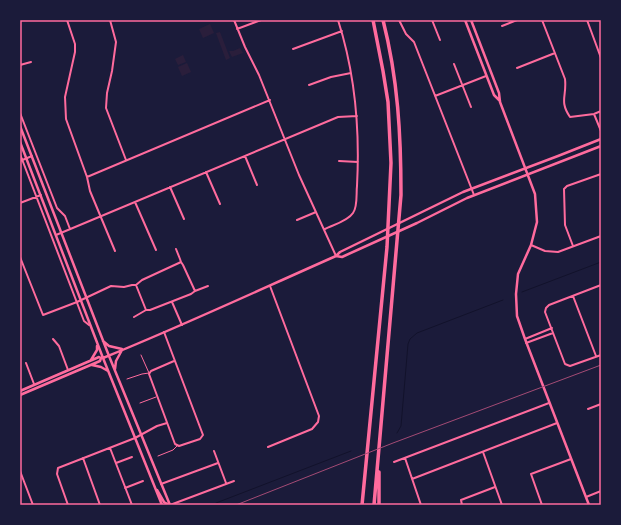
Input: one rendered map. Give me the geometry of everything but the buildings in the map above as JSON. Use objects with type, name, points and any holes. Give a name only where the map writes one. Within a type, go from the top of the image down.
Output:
[{"type":"highway","points":[[362,505],[387,240],[391,163],[388,102],[373,20]]},
{"type":"highway","points":[[374,505],[399,222],[401,162],[394,70],[383,20]]},
{"type":"highway","points":[[379,445],[379,505]]},
{"type":"main road","points":[[465,20],[494,95],[500,102]]},
{"type":"main road","points":[[471,20],[535,194],[536,222],[530,245],[518,274],[516,294],[517,316],[526,343],[589,505]]},
{"type":"main road","points":[[20,126],[108,356],[170,505]]},
{"type":"main road","points":[[103,358],[235,302],[336,256],[340,252],[372,235],[471,189],[601,139]]},
{"type":"main road","points":[[20,142],[97,344],[162,505]]},
{"type":"main road","points":[[336,256],[342,257],[474,195],[601,146]]},
{"type":"main road","points":[[103,341],[109,346],[123,349]]},
{"type":"main road","points":[[90,361],[97,350],[97,344]]},
{"type":"main road","points":[[115,372],[116,361],[123,349]]},
{"type":"main road","points":[[20,391],[98,357],[101,358],[100,361],[92,365],[20,395]]},
{"type":"main road","points":[[92,365],[101,367],[108,372]]},
{"type":"main road","points":[[155,488],[164,502],[170,505]]},
{"type":"street","points":[[67,20],[75,44],[75,52],[65,97],[66,119],[87,177],[90,191],[115,251]]},
{"type":"street","points":[[110,20],[116,42],[106,108],[126,160]]},
{"type":"street","points":[[234,20],[259,74],[316,212],[336,256]]},
{"type":"street","points":[[237,29],[261,20]]},
{"type":"street","points":[[324,229],[347,219],[354,213],[356,205],[358,162],[357,116],[352,72],[338,20]]},
{"type":"street","points":[[399,20],[406,34],[414,42],[474,195]]},
{"type":"street","points":[[432,20],[440,40]]},
{"type":"street","points":[[502,26],[517,20]]},
{"type":"street","points":[[542,20],[565,79],[566,85],[563,102],[566,111],[570,117],[594,114],[601,111]]},
{"type":"street","points":[[587,20],[601,58]]},
{"type":"street","points":[[293,49],[342,32]]},
{"type":"street","points":[[517,68],[555,53]]},
{"type":"street","points":[[20,65],[31,62]]},
{"type":"street","points":[[454,64],[471,107]]},
{"type":"street","points":[[309,85],[331,77],[352,72]]},
{"type":"street","points":[[435,96],[486,76]]},
{"type":"street","points":[[87,177],[270,100]]},
{"type":"street","points":[[20,113],[56,208],[65,216],[70,229]]},
{"type":"street","points":[[594,114],[601,131]]},
{"type":"street","points":[[56,235],[338,117],[357,116]]},
{"type":"street","points":[[20,154],[21,160],[37,196],[84,321],[90,326]]},
{"type":"street","points":[[21,160],[32,156]]},
{"type":"street","points":[[245,156],[257,186]]},
{"type":"street","points":[[340,161],[358,162]]},
{"type":"street","points":[[206,172],[220,204]]},
{"type":"street","points":[[573,246],[566,225],[564,189],[567,186],[601,174]]},
{"type":"street","points":[[170,187],[184,220]]},
{"type":"street","points":[[20,203],[41,195]]},
{"type":"street","points":[[135,202],[156,250]]},
{"type":"street","points":[[297,220],[316,212]]},
{"type":"street","points":[[530,245],[545,251],[558,252],[601,236]]},
{"type":"street","points":[[176,249],[180,262],[183,265],[195,291]]},
{"type":"street","points":[[20,257],[43,315],[77,302],[111,286],[124,287],[132,284],[136,285],[142,280],[180,262]]},
{"type":"street","points":[[136,285],[146,310]]},
{"type":"street","points":[[268,447],[312,429],[318,422],[319,416],[270,285]]},
{"type":"street","points":[[601,285],[546,308],[545,312],[567,366],[601,355]]},
{"type":"street","points":[[134,317],[146,310],[172,302],[208,286]]},
{"type":"street","points":[[573,296],[596,357]]},
{"type":"street","points":[[172,302],[182,325]]},
{"type":"street","points":[[525,339],[552,328]]},
{"type":"street","points":[[164,332],[203,435],[200,439],[179,446],[175,444],[166,423],[149,373],[174,361]]},
{"type":"street","points":[[526,343],[554,333]]},
{"type":"street","points":[[53,339],[59,346],[68,370]]},
{"type":"street","points":[[26,363],[34,384]]},
{"type":"street","points":[[394,462],[549,403]]},
{"type":"street","points":[[588,409],[601,404]]},
{"type":"street","points":[[68,505],[57,474],[58,468],[135,438],[157,426],[166,423]]},
{"type":"street","points":[[412,479],[557,423]]},
{"type":"street","points":[[110,448],[132,505]]},
{"type":"street","points":[[214,451],[226,483]]},
{"type":"street","points":[[483,452],[502,505]]},
{"type":"street","points":[[116,463],[132,457]]},
{"type":"street","points":[[82,458],[100,505]]},
{"type":"street","points":[[404,458],[422,505]]},
{"type":"street","points":[[542,505],[530,474],[571,459]]},
{"type":"street","points":[[162,484],[218,462]]},
{"type":"street","points":[[20,471],[33,505]]},
{"type":"street","points":[[125,488],[143,481]]},
{"type":"street","points":[[170,505],[234,481]]},
{"type":"street","points":[[462,505],[460,500],[495,487]]},
{"type":"street","points":[[586,497],[601,491]]},
{"type":"lane","points":[[127,379],[149,373],[141,355]]},
{"type":"lane","points":[[140,403],[157,397]]},
{"type":"lane","points":[[158,456],[173,450],[178,446]]},
{"type":"shaded area","points":[[210,24],[214,33],[203,38],[199,29]]},
{"type":"shaded area","points":[[220,32],[230,58],[226,60],[216,33]]},
{"type":"shaded area","points":[[240,48],[243,53],[232,57],[229,51]]},
{"type":"shaded area","points":[[183,55],[186,62],[178,65],[175,59]]},
{"type":"shaded area","points":[[187,63],[191,72],[182,76],[178,67]]},
{"type":"waterway","points":[[522,292],[601,262]]},
{"type":"waterway","points":[[397,433],[401,426],[408,344],[410,339],[417,333],[503,300]]},
{"type":"waterway","points":[[216,503],[351,451]]},
{"type":"railway","points":[[236,505],[393,443],[601,365]]}]
